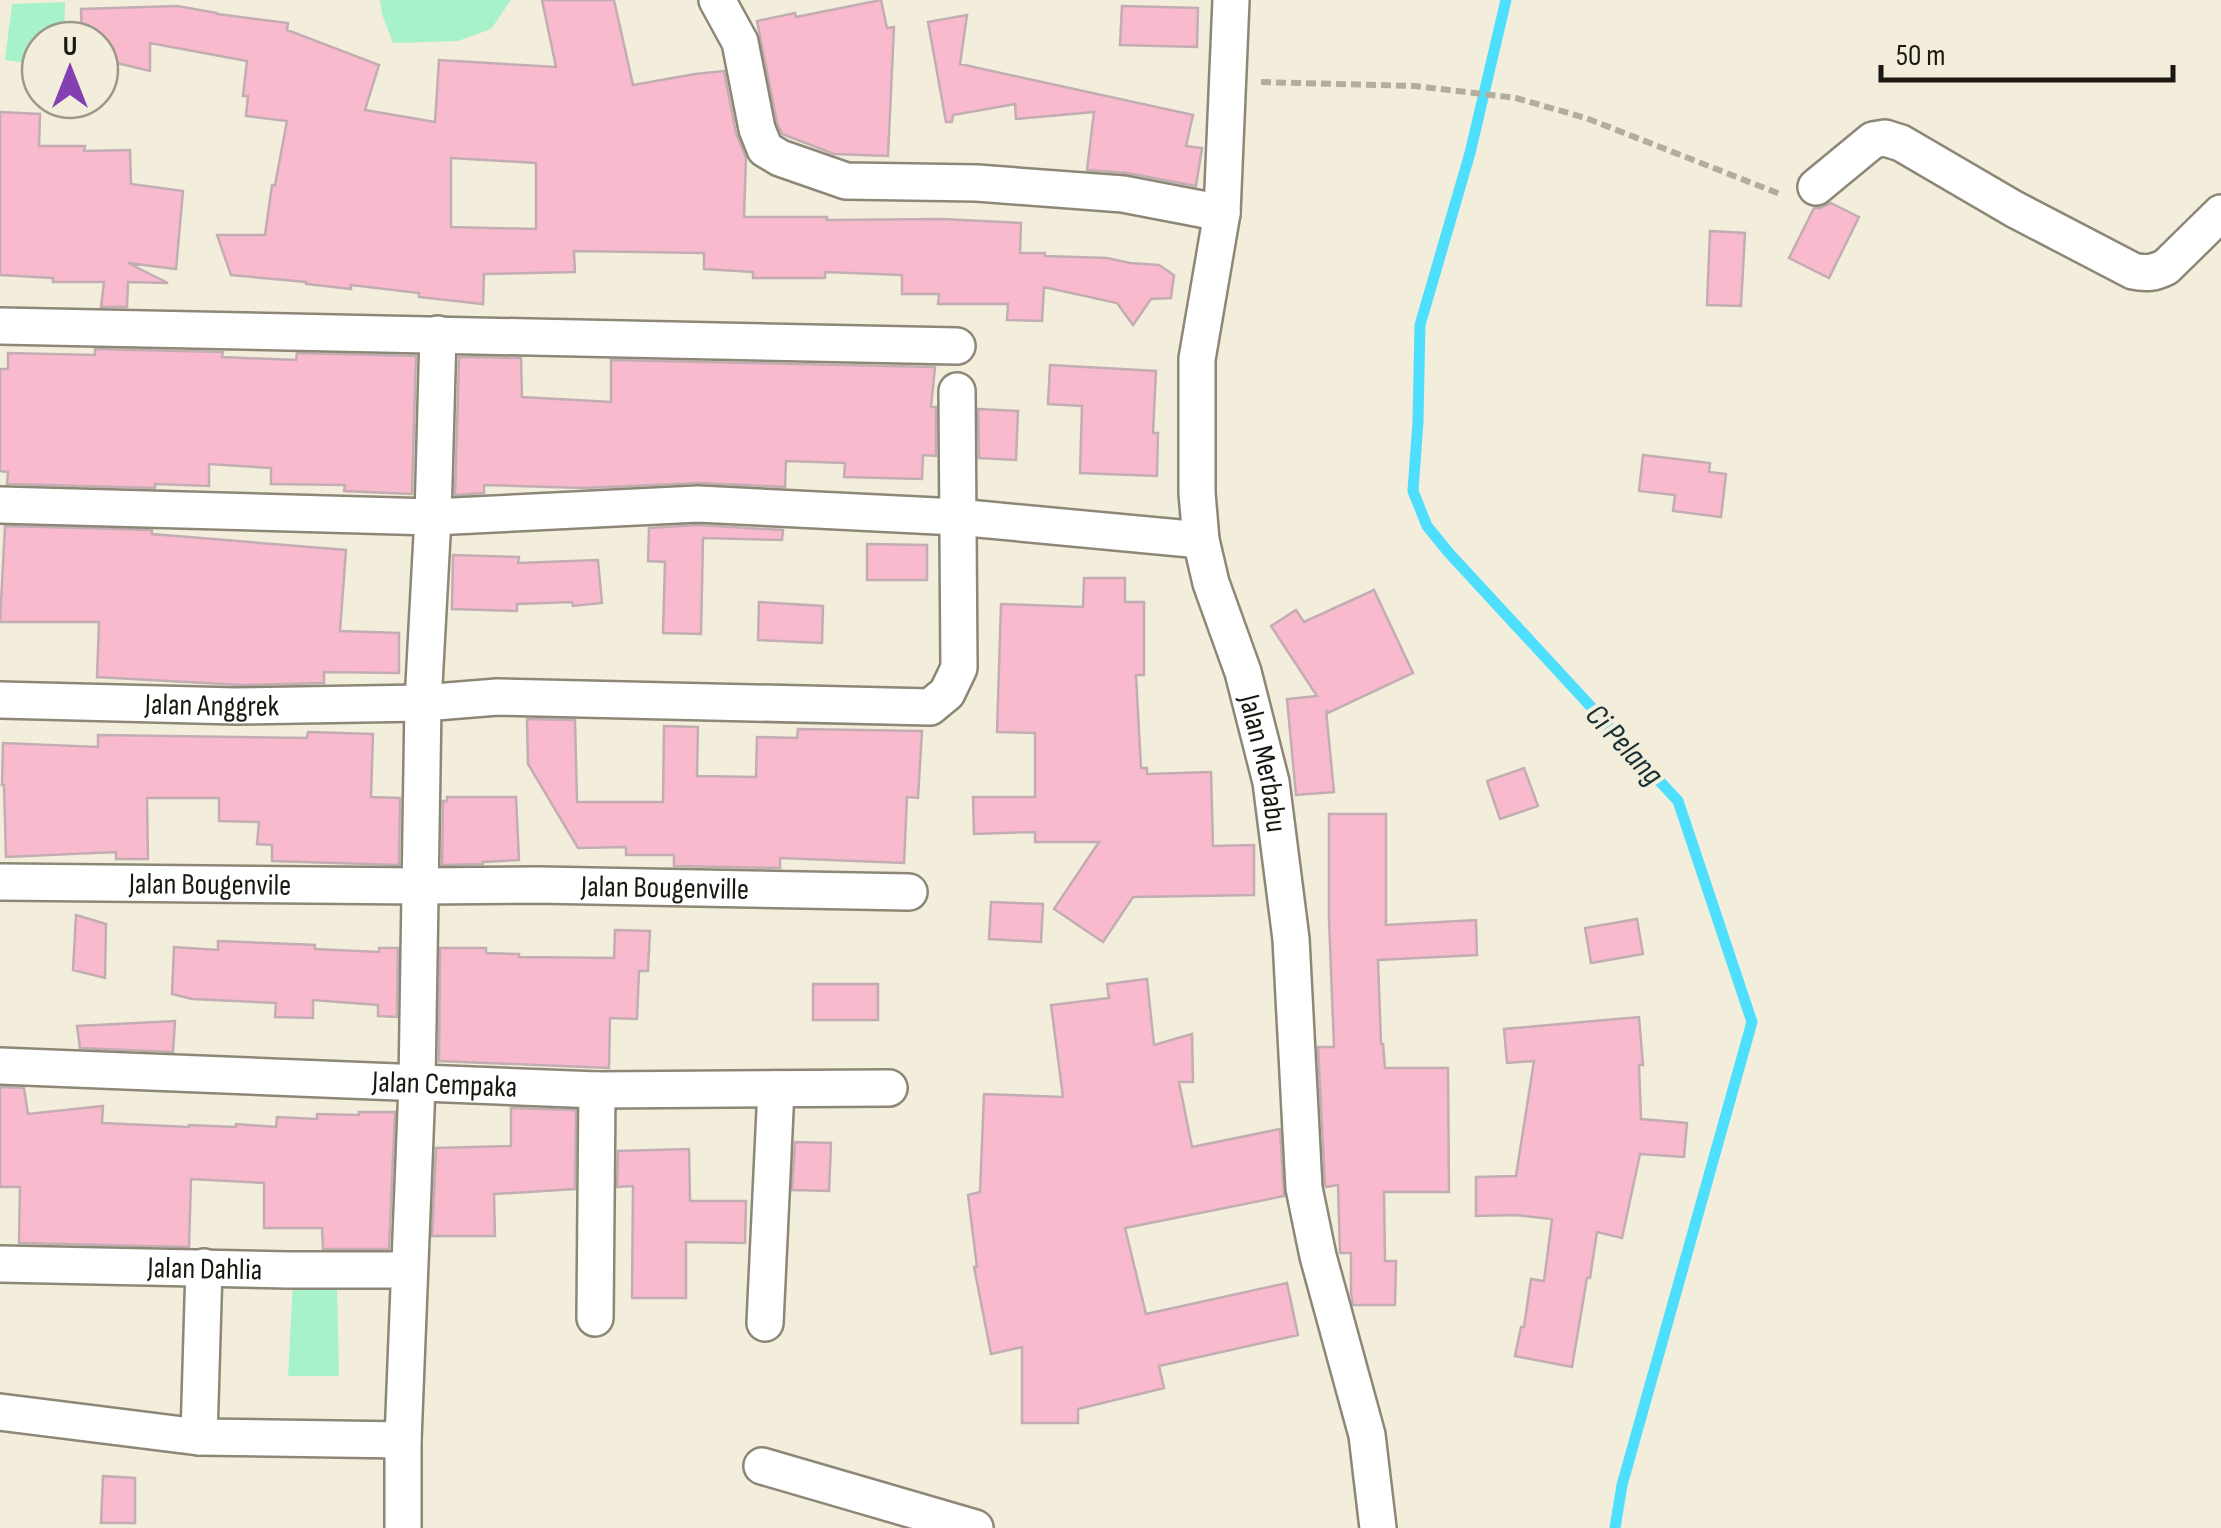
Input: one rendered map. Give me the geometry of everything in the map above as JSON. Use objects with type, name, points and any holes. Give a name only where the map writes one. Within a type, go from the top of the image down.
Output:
[{"type":"street","points":[[716,0],[740,42],[756,129],[765,150],[780,158],[846,181],[977,183],[1123,194],[1222,213]]},
{"type":"street","name":"Jalan Merbabu","points":[[1231,0],[1222,213],[1197,359],[1201,540],[1211,583],[1243,672],[1270,782],[1290,939],[1304,1188],[1318,1256],[1367,1435],[1378,1528]]},
{"type":"street","points":[[1816,188],[1873,140],[1884,138],[1901,143],[2014,210],[2134,272],[2144,273],[2166,267],[2221,212]]},
{"type":"street","points":[[0,326],[957,346]]},
{"type":"street","points":[[404,1528],[403,1440],[417,1084],[423,703],[438,334]]},
{"type":"street","points":[[957,392],[957,516]]},
{"type":"street","points":[[0,505],[433,516],[698,504],[957,516],[1201,540]]},
{"type":"street","name":"Jalan Anggrek","points":[[0,700],[236,706],[423,703],[497,697],[930,707],[948,694],[959,668],[957,516]]},
{"type":"street","name":"Jalan Bougenvile","points":[[0,882],[420,886]]},
{"type":"street","name":"Jalan Bougenville","points":[[420,886],[909,892]]},
{"type":"street","name":"Jalan Cempaka","points":[[0,1066],[597,1090],[890,1088]]},
{"type":"street","points":[[765,1323],[776,1089]]},
{"type":"street","points":[[595,1318],[597,1090]]},
{"type":"street","name":"Jalan Dahlia","points":[[0,1264],[409,1270]]},
{"type":"street","points":[[199,1437],[204,1267]]},
{"type":"street","points":[[0,1412],[199,1437],[403,1440]]},
{"type":"street","points":[[762,1466],[974,1528]]},
{"type":"path","points":[[1229,82],[1415,86],[1516,98],[1586,118],[1781,194],[1800,194],[1816,188]]},
{"type":"green space","points":[[380,0],[511,0],[491,29],[458,41],[393,43]]},
{"type":"green space","points":[[65,2],[65,20],[20,20],[20,62],[5,60],[12,4]]},
{"type":"green space","points":[[293,1281],[337,1285],[339,1376],[288,1376]]},
{"type":"building","points":[[542,0],[614,0],[633,85],[724,71],[736,133],[746,158],[744,217],[1021,223],[1020,253],[1159,265],[1174,275],[1171,298],[1151,299],[1133,325],[1117,303],[1044,287],[1042,321],[1007,320],[1008,304],[938,304],[939,294],[902,294],[902,275],[825,272],[825,278],[753,278],[753,272],[704,269],[704,253],[574,251],[575,272],[484,274],[483,304],[351,285],[351,289],[231,275],[217,235],[265,235],[287,121],[246,116],[248,96],[243,96],[247,61],[150,43],[150,71],[120,64],[120,20],[81,20],[81,9],[177,6],[288,23],[287,30],[379,65],[365,110],[435,122],[439,60],[556,67]],"holes":[[[451,158],[536,163],[536,229],[451,227]]]},
{"type":"building","points":[[881,0],[887,28],[894,27],[888,156],[834,154],[782,134],[757,21]]},
{"type":"building","points":[[1122,6],[1198,8],[1197,47],[1120,45]]},
{"type":"building","points":[[967,15],[960,64],[1193,115],[1186,146],[1202,148],[1196,186],[1087,170],[1094,112],[1016,119],[1015,104],[953,115],[952,122],[946,122],[928,22]]},
{"type":"building","points":[[0,112],[20,113],[20,120],[40,120],[39,146],[85,146],[84,151],[130,150],[131,184],[183,191],[176,269],[128,263],[168,283],[128,282],[127,307],[101,307],[104,282],[53,282],[53,278],[0,275]]},
{"type":"building","points":[[1831,203],[1859,217],[1829,278],[1789,258],[1814,208]]},
{"type":"building","points":[[1710,231],[1745,233],[1741,306],[1707,305]]},
{"type":"building","points":[[95,349],[223,352],[222,357],[296,360],[297,353],[416,356],[412,494],[344,491],[345,485],[271,484],[271,468],[209,464],[209,486],[7,484],[8,472],[0,471],[0,369],[8,369],[8,353],[95,355]]},
{"type":"building","points":[[459,357],[521,358],[522,397],[611,402],[611,360],[935,367],[931,407],[936,407],[936,456],[923,455],[922,479],[844,477],[845,463],[786,461],[785,487],[699,483],[585,488],[484,485],[484,493],[455,495]]},
{"type":"building","points":[[1050,365],[1156,371],[1153,433],[1158,433],[1157,476],[1080,473],[1082,406],[1048,404]]},
{"type":"building","points":[[978,409],[1018,411],[1016,460],[979,458]]},
{"type":"building","points":[[1643,455],[1710,463],[1709,472],[1726,474],[1721,517],[1673,511],[1675,495],[1639,491]]},
{"type":"building","points":[[698,525],[783,530],[782,540],[703,538],[701,634],[663,633],[665,562],[648,561],[649,528]]},
{"type":"building","points":[[5,526],[152,530],[152,534],[346,550],[340,631],[399,633],[399,673],[324,672],[324,683],[241,685],[97,677],[99,622],[0,622]]},
{"type":"building","points":[[867,544],[927,545],[927,580],[867,580]]},
{"type":"building","points":[[453,555],[519,557],[518,563],[598,560],[602,603],[517,604],[517,611],[452,609]]},
{"type":"building","points":[[1084,578],[1125,578],[1125,602],[1144,602],[1144,675],[1136,675],[1141,768],[1147,768],[1147,774],[1211,772],[1213,846],[1254,845],[1254,895],[1133,897],[1103,942],[1054,909],[1099,842],[1035,842],[1035,832],[974,834],[973,797],[1035,797],[1035,733],[997,732],[1001,604],[1083,607]]},
{"type":"building","points":[[1374,590],[1413,673],[1328,713],[1326,710],[1334,792],[1296,795],[1287,699],[1317,696],[1271,626],[1296,610],[1304,622]]},
{"type":"building","points":[[759,602],[823,606],[822,643],[758,640]]},
{"type":"building","points":[[527,719],[575,720],[577,802],[663,802],[664,726],[698,727],[697,776],[756,777],[757,737],[797,738],[798,729],[922,731],[918,798],[907,797],[904,863],[780,858],[780,868],[674,866],[674,855],[626,855],[626,847],[578,848],[528,764]]},
{"type":"building","points":[[308,732],[373,734],[371,797],[400,798],[399,865],[272,861],[272,845],[257,844],[259,822],[219,821],[219,798],[147,798],[148,859],[116,859],[116,852],[6,857],[3,743],[98,747],[98,735],[307,738]]},
{"type":"building","points":[[1524,768],[1538,806],[1500,819],[1487,781]]},
{"type":"building","points":[[447,797],[516,797],[519,860],[442,865],[443,801]]},
{"type":"building","points":[[1329,814],[1386,814],[1386,925],[1476,920],[1477,955],[1378,960],[1385,1068],[1448,1068],[1449,1192],[1384,1192],[1385,1261],[1396,1261],[1395,1305],[1353,1305],[1351,1253],[1340,1253],[1338,1185],[1325,1185],[1318,1047],[1334,1047]]},
{"type":"building","points":[[991,902],[1043,904],[1041,942],[989,939]]},
{"type":"building","points":[[76,915],[106,924],[105,978],[73,970]]},
{"type":"building","points":[[1637,919],[1643,954],[1591,963],[1585,928]]},
{"type":"building","points":[[615,930],[650,931],[648,971],[639,971],[637,1019],[610,1018],[609,1068],[439,1061],[440,948],[486,948],[486,953],[519,957],[614,958]]},
{"type":"building","points":[[218,941],[379,952],[379,948],[398,948],[397,1017],[378,1016],[378,1005],[313,1000],[313,1018],[275,1017],[276,1003],[192,999],[172,994],[174,947],[218,950]]},
{"type":"building","points":[[1147,979],[1154,1045],[1192,1034],[1193,1082],[1179,1082],[1192,1147],[1280,1129],[1284,1196],[1125,1228],[1146,1314],[1287,1283],[1298,1335],[1159,1366],[1164,1388],[1078,1409],[1078,1423],[1022,1423],[1022,1347],[991,1354],[974,1267],[968,1195],[980,1192],[984,1094],[1063,1097],[1051,1005],[1109,998],[1107,984]]},
{"type":"building","points":[[813,984],[878,984],[878,1020],[813,1020]]},
{"type":"building","points":[[1639,1017],[1643,1065],[1639,1065],[1641,1119],[1687,1123],[1684,1157],[1640,1154],[1622,1238],[1597,1232],[1572,1367],[1515,1356],[1531,1279],[1544,1281],[1552,1219],[1476,1216],[1476,1177],[1516,1176],[1534,1061],[1507,1063],[1504,1029]]},
{"type":"building","points":[[175,1021],[173,1052],[80,1048],[77,1026]]},
{"type":"building","points":[[0,1087],[24,1088],[28,1114],[103,1106],[102,1123],[276,1127],[277,1117],[317,1119],[317,1114],[395,1112],[389,1249],[323,1249],[322,1228],[264,1228],[264,1183],[191,1179],[189,1247],[19,1243],[20,1187],[0,1187]]},
{"type":"building","points":[[511,1108],[576,1110],[575,1189],[494,1194],[495,1236],[432,1236],[436,1148],[511,1146]]},
{"type":"building","points":[[795,1142],[831,1143],[829,1191],[792,1190]]},
{"type":"building","points":[[689,1149],[690,1201],[746,1201],[745,1243],[686,1242],[686,1298],[632,1298],[633,1186],[617,1187],[618,1151]]},
{"type":"building","points":[[103,1476],[135,1478],[135,1523],[101,1523]]},
{"type":"waterway","name":"Ci Pelang","points":[[1506,0],[1470,153],[1420,325],[1413,491],[1427,526],[1449,553],[1678,801],[1752,1022],[1622,1485],[1615,1528]]}]
